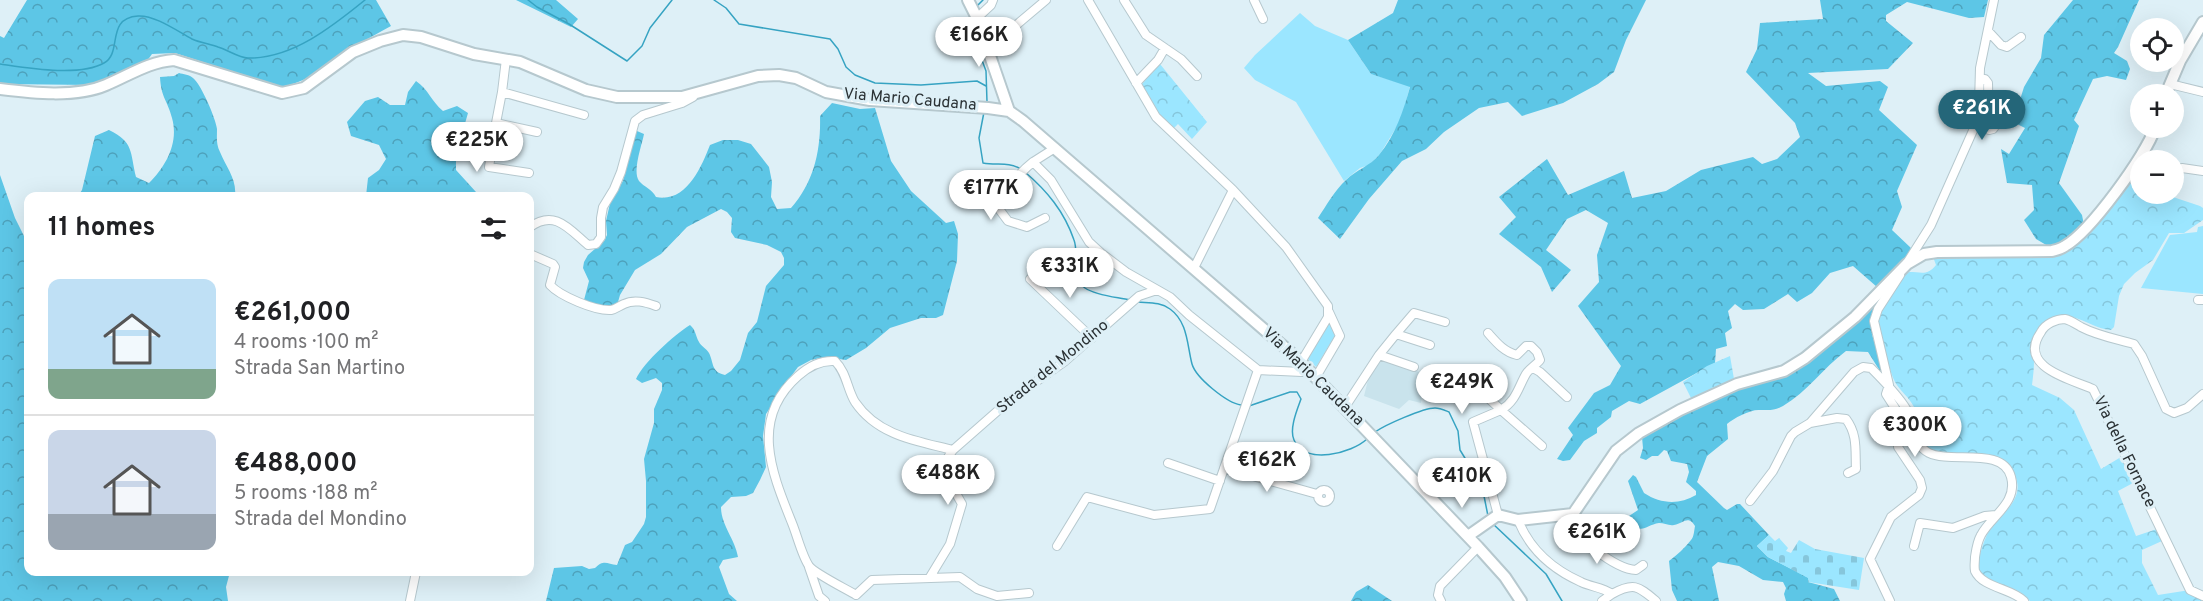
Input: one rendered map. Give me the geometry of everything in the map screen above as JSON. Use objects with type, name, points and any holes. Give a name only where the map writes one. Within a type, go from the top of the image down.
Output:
[{"type":"main road","points":[[973,10],[1009,111]]},
{"type":"main road","points":[[2170,84],[2180,61],[2203,22]]},
{"type":"main road","name":"Via Mario Caudana","points":[[0,89],[32,93],[84,92],[105,86],[143,66],[158,61],[174,60],[282,93],[304,88],[353,52],[380,40],[403,35],[421,37],[474,54],[506,59],[547,72],[586,90],[617,97],[682,97],[758,76],[779,75],[796,78],[826,92],[870,100],[985,107],[1009,111],[1023,120],[1304,365],[1478,546],[1505,577],[1521,601]]},
{"type":"main road","points":[[1468,536],[1493,518],[1518,520],[1569,516],[1577,510],[1616,451],[1639,433],[1680,410],[1737,384],[1775,375],[1804,358],[1855,317],[1904,267],[1924,254],[2052,250],[2066,246],[2097,218],[2151,138]]},
{"type":"street","points":[[973,10],[991,5],[993,0]]},
{"type":"street","points":[[985,42],[1014,27],[1046,0]]},
{"type":"street","points":[[1088,0],[1156,117],[1233,190],[1286,248],[1328,306],[1340,336],[1316,377]]},
{"type":"street","points":[[1124,0],[1146,35],[1181,59],[1197,76]]},
{"type":"street","points":[[1254,0],[1263,19]]},
{"type":"street","points":[[1890,601],[1870,559],[1892,517],[1919,495],[1922,488],[1920,480],[1898,447],[1897,415],[1886,394],[1888,388],[1886,369],[1874,321],[1878,309],[1931,225],[1975,126],[1979,103],[1980,68],[1994,0]]},
{"type":"street","points":[[1988,31],[2003,46],[2007,47],[2021,37]]},
{"type":"street","points":[[1136,83],[1158,60],[1165,48]]},
{"type":"street","points":[[506,59],[489,167],[529,173]]},
{"type":"street","points":[[1980,79],[1988,83],[1989,130],[1994,129],[1996,125],[1999,108]]},
{"type":"street","points":[[2184,90],[2203,92]]},
{"type":"street","points":[[502,92],[584,115]]},
{"type":"street","points":[[534,224],[552,219],[563,223],[588,245],[596,244],[601,237],[603,207],[621,172],[635,121],[643,115],[682,103],[699,94]]},
{"type":"street","points":[[496,123],[537,132]]},
{"type":"street","points":[[2147,150],[2150,141]]},
{"type":"street","points":[[1045,218],[1027,227],[1008,220],[999,209],[1011,183],[1022,171],[1055,148]]},
{"type":"street","points":[[1033,162],[1051,180],[1089,242],[1126,272],[1170,297],[1188,315],[1258,370],[1302,372],[1328,317],[1328,309]]},
{"type":"street","points":[[2184,168],[2203,171]]},
{"type":"street","points":[[1194,268],[1233,190]]},
{"type":"street","points":[[534,256],[555,267],[550,285],[556,292],[581,303],[604,310],[614,310],[626,303],[641,301],[656,306]]},
{"type":"street","points":[[1030,279],[1092,338]]},
{"type":"street","name":"Strada del Mondino","points":[[953,450],[1010,400],[1064,362],[1138,298],[1157,290]]},
{"type":"street","points":[[1345,407],[1379,355],[1414,313],[1445,322]]},
{"type":"street","name":"Via della Fornace","points":[[2203,394],[2187,408],[2174,413],[2166,409],[2142,356],[2134,344],[2092,333],[2066,319],[2043,327],[2038,336],[2035,352],[2038,362],[2050,371],[2093,389],[2190,590],[2203,596]]},
{"type":"street","points":[[1488,333],[1502,348],[1512,354],[1517,355],[1526,346],[1531,346],[1540,357],[1533,368],[1527,372],[1516,396],[1508,405],[1473,422],[1493,518]]},
{"type":"street","points":[[1396,334],[1430,345]]},
{"type":"street","points":[[1379,355],[1414,367]]},
{"type":"street","points":[[825,601],[819,596],[773,475],[769,444],[770,420],[790,383],[806,369],[825,360],[835,361],[841,367],[855,402],[885,430],[912,441],[953,450],[944,463],[945,474],[962,504],[950,544],[930,577]]},
{"type":"street","points":[[1533,368],[1567,398]]},
{"type":"street","points":[[1750,501],[1773,471],[1791,436],[1810,423],[1858,369],[1871,368],[1909,412],[1916,441],[1928,452],[1943,457],[1990,458],[2003,464],[2011,476],[2012,487],[2009,501],[1981,536],[1976,548],[1974,568],[1980,580],[2017,594],[2024,601]]},
{"type":"street","points":[[1057,546],[1087,497],[1154,515],[1210,509],[1258,370]]},
{"type":"street","points":[[1464,375],[1542,446]]},
{"type":"street","points":[[1810,423],[1837,418],[1846,419],[1853,428],[1856,470],[1848,473]]},
{"type":"street","points":[[1168,463],[1220,481]]},
{"type":"street","points":[[1224,468],[1317,494]]},
{"type":"street","points":[[1914,546],[1920,523],[1949,529],[1985,516],[1996,515]]},
{"type":"street","points":[[1560,517],[1586,542],[1618,566],[1636,570],[1643,565]]},
{"type":"street","points":[[1518,520],[1523,532],[1548,564],[1584,584],[1611,594]]},
{"type":"street","points":[[1441,601],[1438,595],[1440,586],[1478,546]]},
{"type":"street","points":[[809,567],[856,595],[872,580],[930,577],[960,577],[976,589],[997,596],[1029,593]]},
{"type":"street","points":[[410,601],[415,576]]},
{"type":"street","points":[[1602,601],[1611,594],[1632,586],[1639,587],[1656,601]]},
{"type":"shaded area","points":[[1382,359],[1434,377],[1422,395],[1421,403],[1409,400],[1399,409],[1364,396],[1368,380]]},
{"type":"green space","points":[[27,0],[376,0],[391,26],[359,44],[310,77],[279,87],[175,53],[152,54],[147,61],[93,85],[0,84],[0,36],[4,38]]},
{"type":"green space","points":[[516,0],[556,0],[578,19],[571,27]]},
{"type":"green space","points":[[1398,0],[1646,0],[1626,40],[1614,72],[1598,84],[1563,103],[1522,116],[1508,102],[1479,108],[1444,132],[1426,149],[1402,161],[1369,199],[1340,239],[1318,218],[1342,184],[1375,159],[1385,148],[1398,122],[1410,87],[1371,74],[1348,40],[1393,13]]},
{"type":"green space","points":[[1820,0],[1988,0],[1984,17],[1969,18],[1907,2],[1886,15],[1886,21],[1913,43],[1888,69],[1808,73],[1826,86],[1880,81],[1888,87],[1879,110],[1917,145],[1897,191],[1902,207],[1892,230],[1911,248],[1902,264],[1877,287],[1853,266],[1830,273],[1812,293],[1797,302],[1788,294],[1764,309],[1743,310],[1735,304],[1728,311],[1732,328],[1725,333],[1727,346],[1716,349],[1715,363],[1640,404],[1629,401],[1612,411],[1611,417],[1597,428],[1597,433],[1584,441],[1570,460],[1557,459],[1573,435],[1568,428],[1594,393],[1610,385],[1621,366],[1578,306],[1599,282],[1597,255],[1608,223],[1586,210],[1567,219],[1546,250],[1571,270],[1552,292],[1541,267],[1499,234],[1516,217],[1499,197],[1547,159],[1568,195],[1624,171],[1632,198],[1666,191],[1701,170],[1753,157],[1762,164],[1777,159],[1800,137],[1795,123],[1746,72],[1757,49],[1760,23],[1823,19]]},
{"type":"green space","points":[[2073,0],[2139,0],[2114,53],[2127,61],[2130,69],[2126,80],[2107,76],[2093,79],[2074,120],[2079,126],[2059,183],[2082,215],[2084,225],[2073,238],[2053,249],[2036,239],[2024,220],[2034,210],[2032,185],[2007,183],[2001,149],[2009,154],[2025,128],[2013,122],[2024,87],[2041,58],[2044,35]]},
{"type":"green space","points":[[1300,13],[1315,26],[1348,40],[1371,74],[1410,86],[1402,118],[1380,154],[1369,165],[1360,168],[1344,181],[1296,102],[1255,80],[1244,68]]},
{"type":"green space","points":[[1160,64],[1207,122],[1192,139],[1178,124],[1173,129],[1158,115],[1142,84]]},
{"type":"green space","points":[[179,73],[193,78],[208,102],[216,124],[217,144],[230,173],[235,192],[81,192],[95,136],[109,130],[123,139],[130,149],[136,177],[149,183],[155,176],[166,162],[174,136],[172,118],[160,77],[174,76]]},
{"type":"green space","points":[[416,81],[443,111],[457,106],[468,113],[456,155],[456,170],[476,192],[366,192],[368,178],[379,170],[386,159],[379,145],[351,136],[347,122],[365,101],[378,97],[390,105],[405,105],[408,92]]},
{"type":"green space","points":[[832,103],[860,109],[875,108],[891,161],[911,191],[946,223],[954,221],[958,234],[957,261],[943,315],[936,318],[921,318],[890,328],[866,348],[846,360],[825,357],[811,360],[798,367],[789,379],[766,414],[763,436],[766,467],[760,480],[753,493],[731,497],[721,507],[723,520],[738,557],[723,560],[719,567],[729,594],[737,601],[546,601],[554,568],[582,566],[589,569],[603,563],[617,565],[625,545],[632,542],[644,524],[646,481],[644,459],[662,383],[656,378],[642,383],[636,379],[640,372],[660,349],[690,325],[700,343],[709,353],[717,372],[725,375],[731,371],[740,360],[748,333],[757,322],[766,286],[784,265],[781,252],[767,245],[735,238],[731,232],[732,218],[721,209],[687,227],[661,254],[635,270],[618,302],[612,307],[584,300],[589,281],[583,268],[584,262],[607,235],[606,221],[611,199],[623,181],[637,131],[644,134],[637,165],[637,177],[656,197],[676,195],[684,189],[697,173],[710,145],[723,140],[738,140],[751,144],[769,167],[772,182],[771,197],[777,209],[791,208],[811,176],[819,141],[820,116]]},
{"type":"green space","points":[[0,175],[24,236],[24,576],[229,576],[226,587],[228,601],[0,601]]},
{"type":"green space","points":[[2128,181],[2130,182],[2130,204],[2184,204],[2184,201],[2203,208],[2203,220],[2184,233],[2169,233],[2153,260],[2124,284],[2119,296],[2114,327],[2111,330],[2067,316],[2047,323],[2037,331],[2033,347],[2032,385],[2060,398],[2074,410],[2101,469],[2121,457],[2133,483],[2118,491],[2136,536],[2157,529],[2162,541],[2142,550],[2142,563],[2158,595],[2190,590],[2202,601],[2030,601],[2018,591],[1984,576],[1977,566],[1979,557],[1989,532],[2012,504],[2017,491],[2015,476],[1998,458],[1977,455],[1943,455],[1925,447],[1919,436],[1914,407],[1893,378],[1878,321],[1886,301],[1906,274],[1927,272],[1933,268],[1936,265],[1932,254],[2052,254]]},
{"type":"green space","points":[[2203,226],[2203,294],[2141,288],[2170,235],[2197,232],[2198,227]]},
{"type":"green space","points":[[1876,300],[1871,316],[1872,334],[1885,379],[1868,352],[1846,351],[1800,394],[1783,406],[1772,410],[1752,411],[1727,424],[1728,439],[1707,456],[1697,482],[1727,510],[1740,504],[1769,535],[1757,546],[1768,557],[1809,578],[1808,582],[1834,589],[1840,601],[1786,601],[1784,594],[1786,588],[1783,582],[1763,580],[1739,566],[1718,562],[1712,567],[1719,601],[1677,601],[1672,590],[1669,561],[1692,539],[1695,526],[1688,520],[1674,525],[1659,523],[1637,528],[1629,519],[1629,516],[1638,510],[1628,481],[1633,475],[1644,493],[1663,501],[1677,502],[1696,495],[1696,491],[1686,482],[1689,472],[1687,464],[1671,461],[1667,451],[1664,450],[1658,456],[1652,456],[1646,460],[1640,458],[1643,448],[1642,437],[1664,422],[1741,386],[1781,377]]},
{"type":"green space","points":[[1329,320],[1336,334],[1316,367],[1308,359]]},
{"type":"green space","points":[[1730,356],[1734,379],[1692,400],[1683,382],[1707,366]]},
{"type":"green space","points":[[1769,535],[1775,541],[1779,538],[1788,548],[1786,551],[1791,553],[1799,540],[1815,549],[1864,558],[1859,590],[1808,582],[1808,578],[1768,557],[1757,546]]},
{"type":"green space","points":[[1368,585],[1392,601],[1351,601],[1356,592]]},
{"type":"waterway","points":[[0,64],[67,71],[94,67],[110,58],[121,23],[128,18],[138,16],[152,18],[192,39],[222,48],[241,57],[264,57],[296,47],[311,39],[365,0]]},
{"type":"waterway","points":[[528,0],[627,61],[642,46],[650,28],[672,0]]},
{"type":"waterway","points":[[714,0],[726,8],[739,24],[830,39],[838,49],[846,67],[855,75],[875,83],[921,85],[977,81],[986,86]]},
{"type":"waterway","points":[[977,6],[983,0]]},
{"type":"waterway","points":[[970,14],[970,28],[986,71],[987,102]]},
{"type":"waterway","points":[[984,112],[979,138],[983,163],[1007,164],[1021,169]]},
{"type":"waterway","points":[[1025,172],[1048,194],[1070,230],[1074,240],[1076,271],[1080,283],[1095,293],[1130,300]]},
{"type":"waterway","points":[[1138,302],[1163,305],[1176,314],[1184,327],[1192,364],[1199,376],[1220,395],[1241,405]]},
{"type":"waterway","points":[[1249,406],[1290,392],[1297,392],[1301,399],[1294,420],[1293,436],[1300,448],[1308,453],[1318,455],[1340,452],[1351,449],[1367,439]]},
{"type":"waterway","points":[[1375,432],[1404,417],[1429,409],[1439,408],[1449,412],[1458,431],[1460,450],[1482,486],[1488,516]]},
{"type":"waterway","points":[[1492,523],[1546,574],[1562,601]]}]
